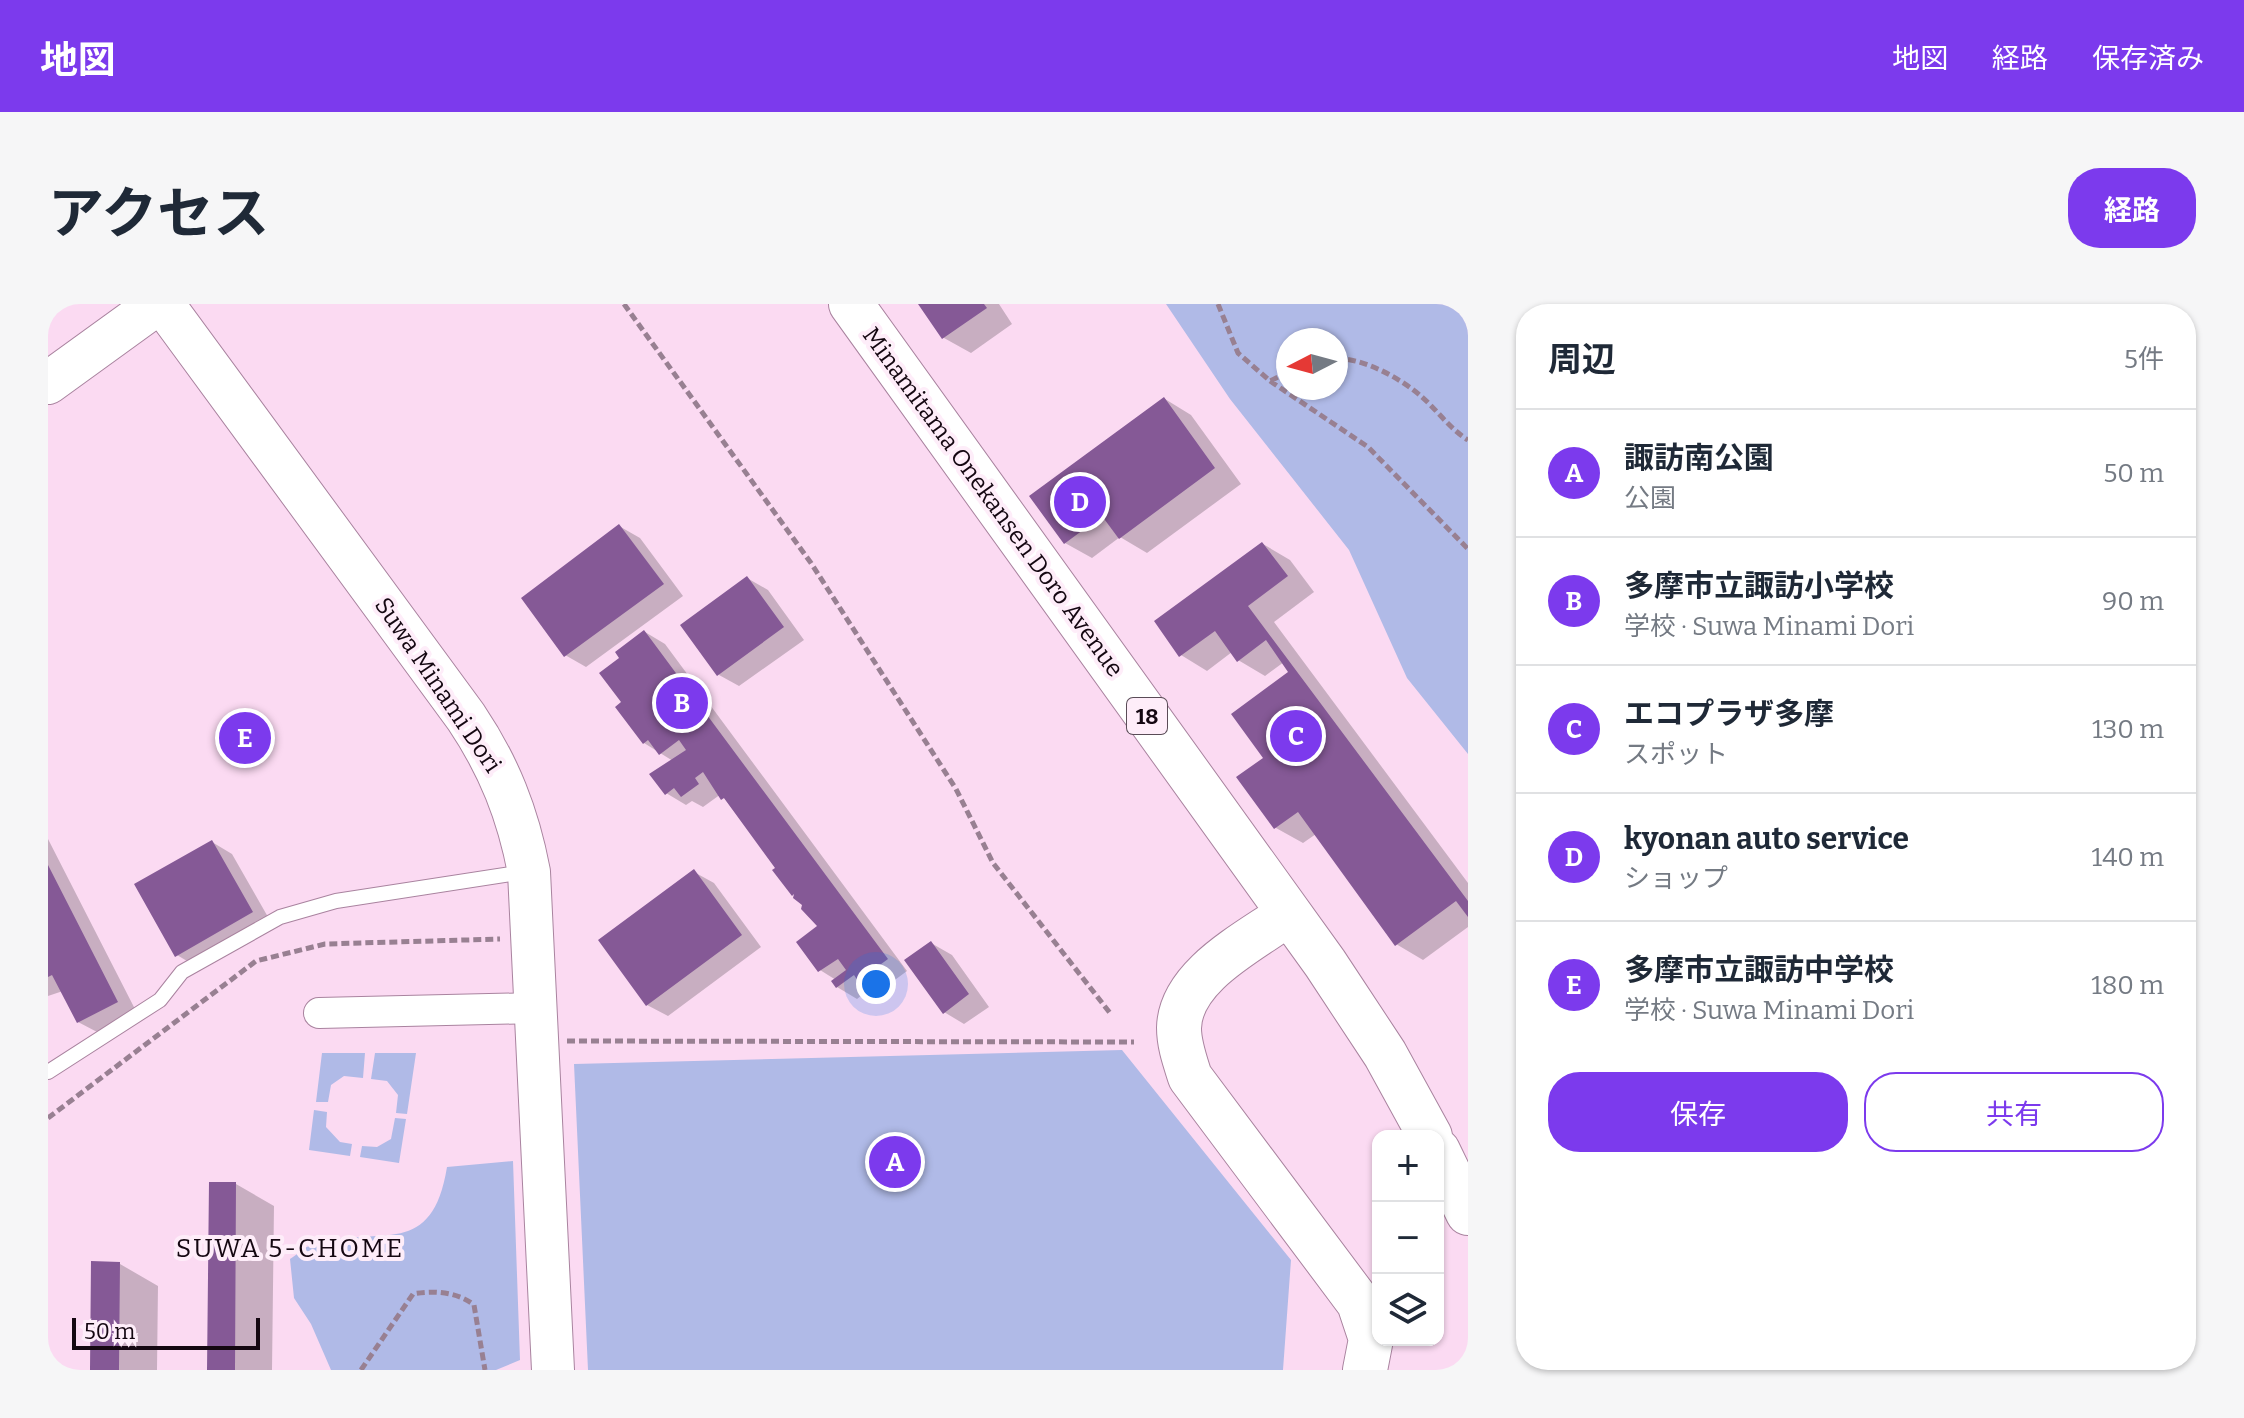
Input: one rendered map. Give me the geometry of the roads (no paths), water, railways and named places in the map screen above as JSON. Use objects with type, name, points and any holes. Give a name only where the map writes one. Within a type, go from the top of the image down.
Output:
[{"type":"main road","name":"Minamitama Onekansen Doro Avenue","points":[[851,304],[1288,914],[1385,1054],[1427,1130]]},
{"type":"main road","points":[[1288,914],[1207,973],[1188,998],[1179,1024],[1181,1048],[1190,1077],[1359,1303],[1371,1339],[1365,1370]]},
{"type":"main road","points":[[1444,1163],[1468,1213]]},
{"type":"street","points":[[48,383],[160,304]]},
{"type":"street","name":"Suwa Minami Dori","points":[[160,304],[489,750],[514,805],[529,872],[553,1370]]},
{"type":"street","points":[[319,1013],[537,1008]]},
{"type":"lane","points":[[48,1072],[160,1000],[182,972],[280,917],[336,901],[529,872]]},
{"type":"place","name":"kyonan auto service","points":[[1080,502]]},
{"type":"place","name":"多摩市立諏訪小学校","points":[[682,703]]},
{"type":"place","name":"エコプラザ多摩","points":[[1296,736]]},
{"type":"place","name":"多摩市立諏訪中学校","points":[[245,738]]},
{"type":"place","name":"諏訪南公園","points":[[895,1162]]},
{"type":"district","name":"SUWA 5-CHOME","points":[[290,1248]]}]
